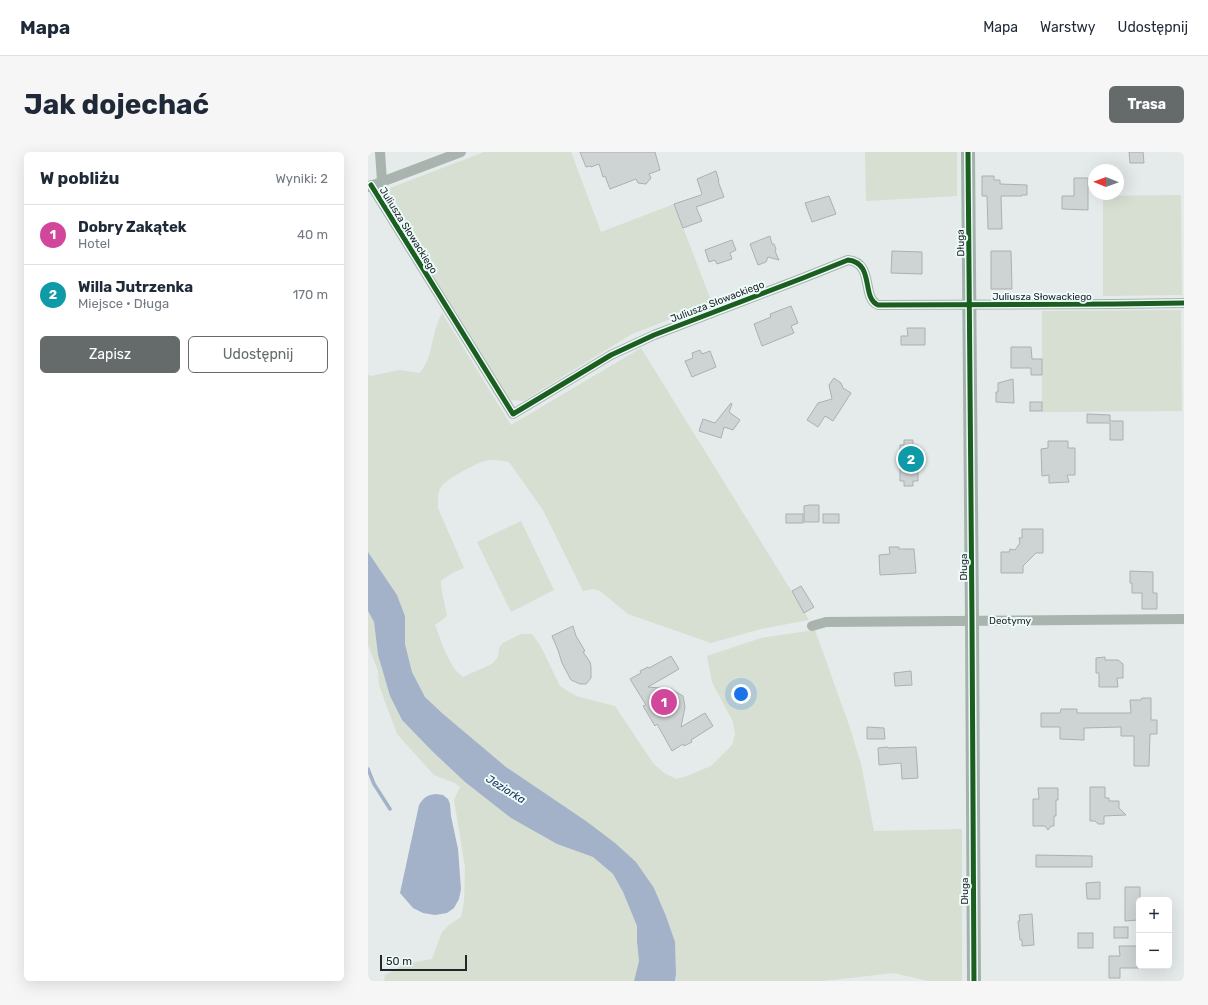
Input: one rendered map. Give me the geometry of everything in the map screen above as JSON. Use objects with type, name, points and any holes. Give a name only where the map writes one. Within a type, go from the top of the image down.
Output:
[{"type":"street","points":[[380,152],[382,181]]},
{"type":"street","points":[[370,186],[460,152]]},
{"type":"street","name":"Długa","points":[[968,152],[974,981]]},
{"type":"street","name":"Juliusza Słowackiego","points":[[370,186],[513,414],[611,355],[654,334],[848,260],[855,261],[860,265],[865,273],[872,299],[874,303],[878,305],[1184,303]]},
{"type":"street","name":"Deotymy","points":[[812,626],[826,622],[1184,619]]},
{"type":"green space","points":[[484,152],[571,152],[601,232],[674,204],[712,303],[632,334],[523,401],[510,400],[386,199],[390,188]]},
{"type":"green space","points":[[865,152],[957,152],[957,196],[866,201]]},
{"type":"green space","points":[[1181,195],[1182,295],[1103,296],[1103,200],[1124,200],[1124,196]]},
{"type":"green space","points":[[1181,310],[1182,411],[1042,412],[1042,311]]},
{"type":"green space","points":[[442,313],[511,425],[641,348],[809,620],[761,629],[711,643],[628,614],[600,591],[594,589],[583,591],[543,510],[509,462],[487,460],[454,476],[441,487],[438,494],[438,508],[464,568],[452,573],[441,581],[442,594],[447,616],[435,625],[446,653],[458,673],[463,677],[492,664],[498,657],[499,648],[503,643],[521,634],[532,634],[540,645],[560,686],[579,697],[615,706],[653,763],[664,773],[676,779],[711,766],[732,745],[735,734],[733,722],[712,682],[707,656],[761,638],[815,630],[850,728],[861,764],[874,831],[962,829],[962,981],[928,981],[894,973],[823,981],[675,981],[675,942],[654,888],[636,862],[586,821],[506,767],[425,697],[412,672],[405,644],[405,616],[397,595],[368,552],[368,375],[371,376],[399,370],[420,373],[428,359],[435,330]]},
{"type":"green space","points":[[521,521],[554,590],[511,612],[477,542]]},
{"type":"green space","points":[[368,611],[374,622],[378,655],[390,696],[402,720],[465,782],[511,818],[557,844],[593,857],[613,874],[623,892],[637,926],[639,961],[634,981],[384,981],[385,975],[405,964],[432,959],[442,932],[450,924],[461,917],[464,902],[465,867],[454,800],[460,787],[455,783],[434,775],[397,734],[379,685],[378,671],[368,645]]},
{"type":"water","name":"Jeziorka","points":[[368,552],[397,595],[405,616],[405,644],[412,672],[425,697],[506,767],[586,821],[615,843],[636,862],[654,888],[675,942],[675,981],[634,981],[639,961],[637,926],[623,892],[613,874],[593,857],[557,844],[511,818],[465,782],[402,720],[390,696],[378,655],[374,622],[368,611]]},
{"type":"water","points":[[436,794],[443,795],[448,799],[450,804],[458,849],[461,889],[459,899],[454,908],[447,913],[435,915],[423,913],[413,908],[400,893],[419,805],[426,797]]},
{"type":"building","points":[[580,152],[655,152],[660,170],[649,174],[651,178],[646,184],[638,183],[636,179],[610,189],[605,176],[603,177],[599,164],[586,167]]},
{"type":"building","points":[[1129,152],[1143,152],[1144,163],[1130,163]]},
{"type":"building","points":[[716,171],[724,197],[696,207],[702,221],[683,228],[674,204],[701,195],[702,194],[697,179]]},
{"type":"building","points":[[982,176],[994,176],[994,180],[1000,180],[1000,184],[1027,185],[1027,195],[1001,196],[1002,229],[988,229],[987,196],[982,196]]},
{"type":"building","points":[[1074,178],[1088,178],[1088,210],[1062,209],[1062,196],[1074,196]]},
{"type":"building","points":[[829,196],[836,214],[812,222],[805,203]]},
{"type":"building","points":[[770,236],[779,260],[768,257],[766,262],[758,265],[750,244]]},
{"type":"building","points":[[732,240],[736,250],[730,253],[732,259],[717,264],[715,260],[709,262],[705,250]]},
{"type":"building","points":[[892,251],[922,252],[922,274],[891,273]]},
{"type":"building","points":[[991,251],[1011,251],[1012,289],[991,289]]},
{"type":"building","points":[[791,306],[798,323],[791,326],[794,333],[762,346],[754,324],[771,317],[770,314]]},
{"type":"building","points":[[907,328],[925,328],[925,345],[901,345],[901,336],[908,336]]},
{"type":"building","points":[[1011,347],[1031,347],[1032,359],[1042,359],[1042,375],[1031,375],[1031,368],[1011,368]]},
{"type":"building","points":[[700,350],[702,354],[710,351],[716,367],[692,377],[685,361],[693,358],[692,353]]},
{"type":"building","points":[[834,378],[841,383],[843,388],[851,393],[833,421],[825,416],[818,427],[807,420],[818,403],[832,399],[829,385]]},
{"type":"building","points":[[1013,379],[1014,403],[996,402],[998,383]]},
{"type":"building","points":[[1030,402],[1042,402],[1042,411],[1030,411]]},
{"type":"building","points":[[731,403],[729,412],[740,420],[733,430],[724,427],[721,438],[699,431],[703,419],[715,423]]},
{"type":"building","points":[[1087,414],[1110,415],[1110,421],[1123,421],[1123,440],[1110,440],[1110,423],[1087,423]]},
{"type":"building","points":[[904,440],[913,440],[913,445],[917,445],[918,454],[922,453],[922,464],[920,464],[920,468],[918,468],[918,481],[913,481],[913,486],[904,486],[904,481],[900,481],[900,445],[904,445]]},
{"type":"building","points":[[1048,441],[1068,441],[1068,448],[1075,448],[1075,475],[1067,475],[1069,482],[1049,483],[1049,475],[1042,476],[1041,449],[1048,448]]},
{"type":"building","points":[[819,505],[819,522],[804,522],[804,506]]},
{"type":"building","points":[[786,514],[803,514],[803,523],[786,523]]},
{"type":"building","points":[[823,514],[839,514],[839,523],[823,523]]},
{"type":"building","points":[[1022,529],[1043,529],[1043,553],[1036,553],[1023,566],[1023,573],[1001,573],[1001,552],[1009,552],[1010,549],[1015,550],[1020,543],[1019,538],[1022,538]]},
{"type":"building","points":[[889,547],[914,549],[916,573],[880,575],[879,555],[890,554]]},
{"type":"building","points":[[1130,571],[1153,572],[1153,593],[1157,593],[1157,609],[1142,609],[1142,593],[1132,593]]},
{"type":"building","points":[[801,586],[814,607],[804,613],[792,591]]},
{"type":"building","points":[[573,626],[576,636],[585,651],[583,652],[590,662],[591,678],[586,684],[580,684],[571,680],[562,663],[552,636]]},
{"type":"building","points":[[671,656],[679,669],[648,687],[671,689],[683,696],[685,707],[681,727],[705,713],[713,726],[691,740],[692,742],[684,746],[683,744],[672,751],[657,724],[655,726],[643,706],[646,705],[630,679],[641,673],[640,671],[648,667],[649,668]]},
{"type":"building","points":[[1105,657],[1105,660],[1118,660],[1123,664],[1123,678],[1117,678],[1118,687],[1099,687],[1099,673],[1096,673],[1096,658]]},
{"type":"building","points":[[911,671],[912,685],[895,686],[894,673]]},
{"type":"building","points":[[1142,698],[1151,698],[1151,720],[1157,720],[1157,734],[1150,734],[1149,766],[1134,766],[1134,736],[1121,736],[1121,727],[1084,728],[1084,740],[1060,739],[1060,727],[1041,727],[1041,713],[1060,713],[1061,709],[1077,709],[1077,713],[1131,713],[1130,700],[1141,700]]},
{"type":"building","points":[[867,727],[884,728],[885,739],[867,739]]},
{"type":"building","points":[[916,747],[918,778],[902,779],[901,763],[879,765],[878,748]]},
{"type":"building","points":[[1090,787],[1105,787],[1105,798],[1109,798],[1109,801],[1119,801],[1119,808],[1126,815],[1104,816],[1104,824],[1098,824],[1095,821],[1090,821]]},
{"type":"building","points":[[1038,788],[1058,788],[1058,800],[1056,800],[1056,816],[1054,816],[1054,826],[1051,826],[1048,830],[1045,826],[1033,826],[1033,799],[1039,799]]},
{"type":"building","points":[[1036,855],[1092,856],[1092,867],[1036,867]]},
{"type":"building","points":[[1100,882],[1100,899],[1087,899],[1086,883]]},
{"type":"building","points":[[1125,887],[1140,887],[1140,897],[1136,897],[1136,920],[1125,921]]},
{"type":"building","points":[[1032,914],[1034,945],[1022,946],[1018,921],[1020,921],[1019,915]]},
{"type":"building","points":[[1114,927],[1128,927],[1128,938],[1114,938]]},
{"type":"building","points":[[1078,933],[1093,933],[1093,948],[1078,948]]},
{"type":"building","points":[[1119,946],[1136,946],[1136,968],[1120,968],[1120,978],[1109,978],[1109,956],[1120,956]]},
{"type":"waterway","points":[[368,769],[374,784],[390,809]]},
{"type":"cycle path","points":[[968,152],[974,981]]},
{"type":"cycle path","points":[[371,185],[513,414],[611,355],[654,335],[848,260],[862,267],[870,295],[873,301],[878,305],[1184,303]]},
{"type":"place","name":"Willa Jutrzenka","points":[[911,459]]},
{"type":"place","name":"Dobry Zakątek","points":[[664,702]]}]
